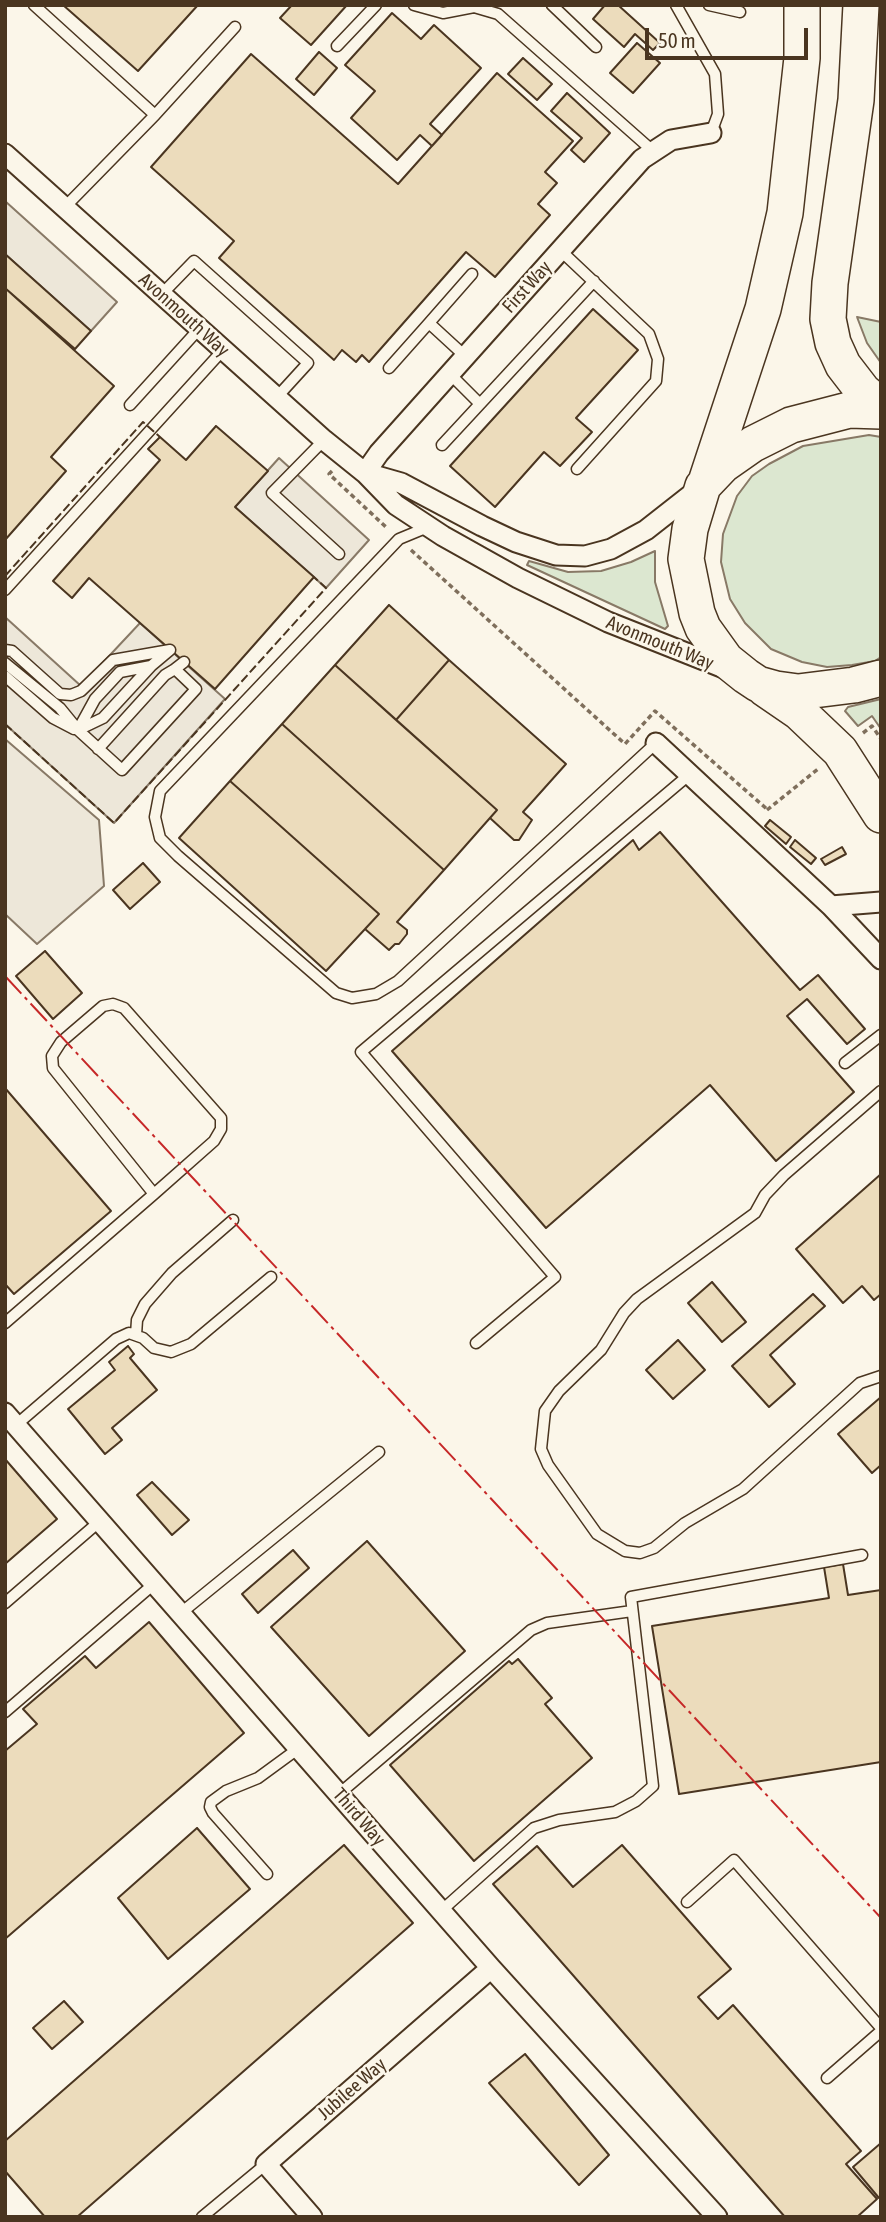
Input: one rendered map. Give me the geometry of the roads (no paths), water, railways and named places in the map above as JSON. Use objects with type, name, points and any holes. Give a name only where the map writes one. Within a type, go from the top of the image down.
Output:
[{"type":"highway","points":[[802,5],[802,58],[785,213],[763,309],[705,482],[687,545],[688,577],[703,628],[726,660],[799,712],[840,751],[881,815]]},
{"type":"highway","points":[[861,5],[856,100],[830,283],[828,319],[833,343],[843,365],[881,409]]},
{"type":"highway","points":[[705,482],[753,444],[791,425],[849,410],[881,409]]},
{"type":"highway","points":[[752,680],[798,692],[854,685],[881,678]]},
{"type":"street","name":"First Way","points":[[365,473],[379,453],[642,159],[671,140],[711,133]]},
{"type":"street","name":"Avonmouth Way","points":[[5,154],[324,440],[365,473],[396,505],[428,527],[518,578],[608,622],[752,680]]},
{"type":"street","name":"Avonmouth Way","points":[[365,473],[401,483],[516,542],[556,555],[572,556],[596,554],[631,540],[662,519],[705,482]]},
{"type":"street","points":[[656,743],[831,906],[881,959]]},
{"type":"street","points":[[831,906],[881,902]]},
{"type":"street","name":"Third Way","points":[[10,1419],[491,1968],[717,2217]]},
{"type":"street","name":"Jubilee Way","points":[[266,2164],[491,1968]]},
{"type":"street","points":[[266,2164],[312,2217]]},
{"type":"lane","points":[[34,5],[155,116]]},
{"type":"lane","points":[[337,47],[376,5]]},
{"type":"lane","points":[[414,5],[443,12],[474,7],[498,14],[653,152]]},
{"type":"lane","points":[[552,5],[596,47]]},
{"type":"lane","points":[[676,5],[715,74],[718,114],[711,133]]},
{"type":"lane","points":[[709,5],[740,12]]},
{"type":"lane","points":[[65,207],[155,116],[236,27]]},
{"type":"lane","points":[[561,250],[649,334],[658,359],[656,381],[577,469]]},
{"type":"lane","points":[[161,295],[194,261],[308,363],[277,397]]},
{"type":"lane","points":[[389,368],[472,274]]},
{"type":"lane","points":[[442,445],[594,281]]},
{"type":"lane","points":[[429,323],[467,357]]},
{"type":"lane","points":[[130,405],[200,329]]},
{"type":"lane","points":[[5,590],[223,350]]},
{"type":"lane","points":[[451,375],[480,404]]},
{"type":"lane","points":[[324,440],[272,493],[340,554]]},
{"type":"lane","points":[[428,527],[399,539],[160,791],[155,817],[160,838],[178,856],[336,993],[352,998],[376,994],[398,981],[656,743]]},
{"type":"lane","points":[[5,650],[12,651],[61,694],[71,695],[81,691],[113,660],[170,650],[151,666],[103,718],[78,730]]},
{"type":"lane","points":[[98,749],[165,675],[184,662]]},
{"type":"lane","points":[[5,663],[60,708],[78,730],[122,770],[196,689],[175,669]]},
{"type":"lane","points":[[78,730],[95,699],[120,672],[151,666]]},
{"type":"lane","points":[[5,676],[53,718],[78,730]]},
{"type":"lane","points":[[476,1343],[555,1277],[362,1052],[690,774]]},
{"type":"lane","points":[[6,1320],[154,1194],[214,1141],[221,1129],[221,1118],[124,1007],[113,1004],[103,1006],[61,1042],[52,1056],[53,1068],[154,1194]]},
{"type":"lane","points":[[845,1063],[881,1035]]},
{"type":"lane","points":[[881,1091],[784,1175],[765,1195],[755,1213],[637,1299],[624,1313],[601,1350],[559,1391],[545,1411],[541,1449],[548,1465],[597,1534],[625,1551],[640,1553],[654,1548],[685,1523],[743,1489],[860,1383],[881,1376]]},
{"type":"lane","points":[[136,1335],[137,1320],[145,1304],[172,1273],[233,1220]]},
{"type":"lane","points":[[10,1419],[116,1339],[129,1333],[143,1338],[154,1348],[171,1352],[191,1344],[271,1277]]},
{"type":"lane","points":[[181,1614],[379,1452]]},
{"type":"lane","points":[[5,1603],[100,1521]]},
{"type":"lane","points":[[441,1911],[534,1828],[559,1820],[615,1812],[636,1801],[653,1786],[631,1597],[862,1555]]},
{"type":"lane","points":[[5,1712],[155,1583]]},
{"type":"lane","points":[[339,1794],[531,1630],[547,1623],[632,1611]]},
{"type":"lane","points":[[267,1874],[213,1813],[211,1802],[226,1791],[258,1778],[299,1748]]},
{"type":"lane","points":[[687,1902],[734,1860],[881,2030],[827,2078]]},
{"type":"lane","points":[[202,2217],[266,2164]]}]
